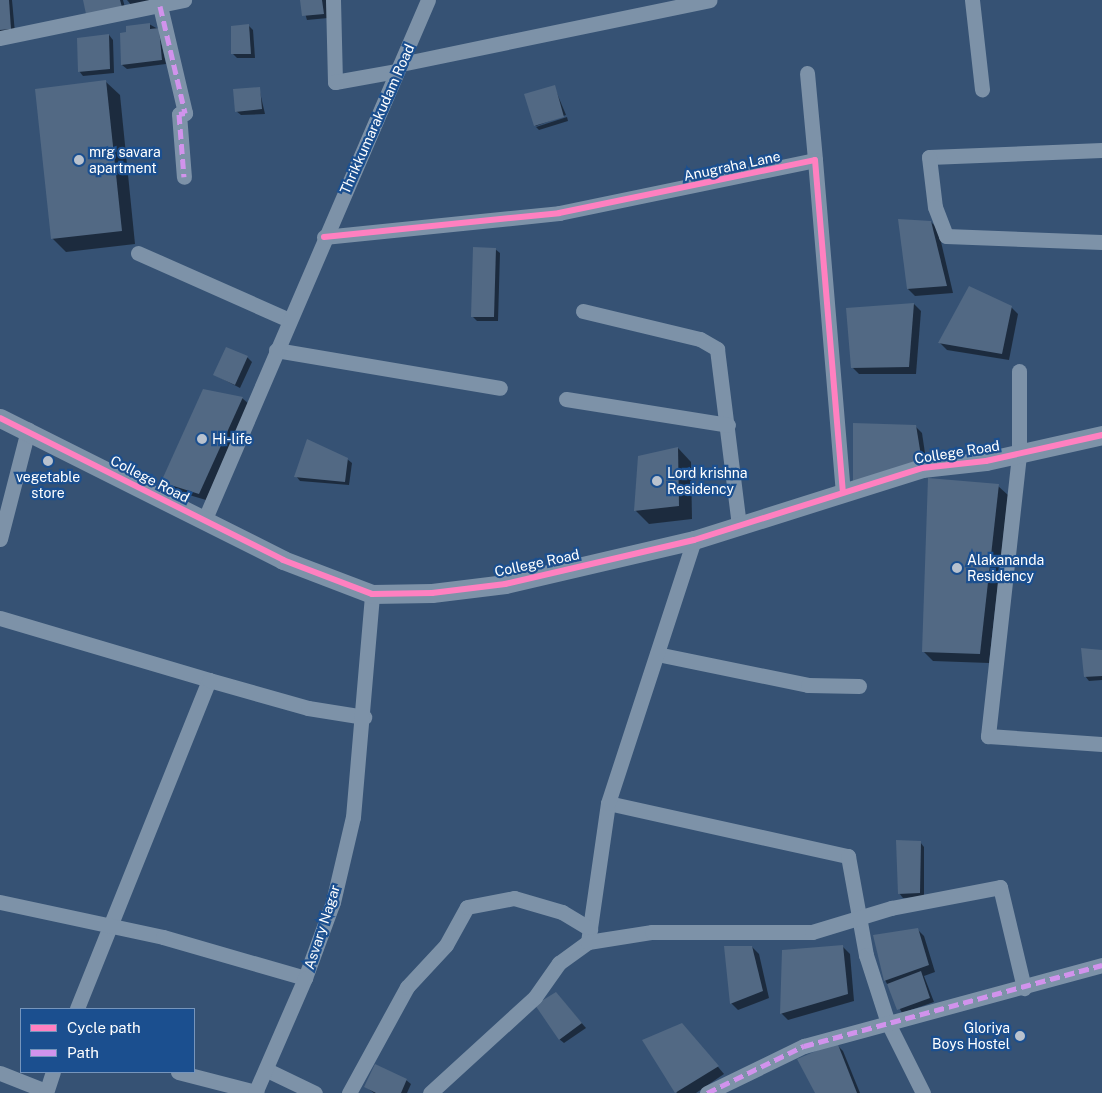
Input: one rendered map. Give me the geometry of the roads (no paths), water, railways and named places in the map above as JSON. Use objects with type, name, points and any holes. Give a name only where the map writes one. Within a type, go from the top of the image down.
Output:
[{"type":"street","points":[[0,38],[184,0]]},
{"type":"street","points":[[333,0],[335,82],[709,0]]},
{"type":"street","name":"Thrikkumarakudam Road","points":[[204,521],[324,237],[428,0]]},
{"type":"street","points":[[972,0],[982,89]]},
{"type":"street","points":[[160,6],[185,113],[179,114],[184,177]]},
{"type":"street","points":[[807,73],[843,491]]},
{"type":"street","points":[[1102,150],[929,158],[935,207],[946,236],[1102,242]]},
{"type":"street","name":"Anugraha Lane","points":[[324,237],[559,213],[815,160]]},
{"type":"street","points":[[138,253],[289,320]]},
{"type":"street","points":[[583,311],[710,343],[721,358],[739,525]]},
{"type":"street","points":[[276,350],[500,388]]},
{"type":"street","points":[[1019,371],[1019,455],[988,736],[1102,744]]},
{"type":"street","points":[[566,399],[728,425]]},
{"type":"street","name":"College Road","points":[[0,418],[28,430],[283,560],[372,594],[432,594],[505,584],[694,540],[843,491],[922,468],[1019,455],[1102,435]]},
{"type":"street","points":[[0,539],[28,430]]},
{"type":"street","points":[[430,1093],[535,997],[559,963],[589,935],[608,804],[694,540]]},
{"type":"street","name":"Asvary Nagar","points":[[0,902],[110,929],[163,937],[305,978],[333,902],[352,817],[364,717],[372,594]]},
{"type":"street","points":[[0,618],[308,708],[364,717]]},
{"type":"street","points":[[657,654],[808,685],[859,686]]},
{"type":"street","points":[[77,1008],[209,680]]},
{"type":"street","points":[[608,804],[842,853],[848,856],[866,955],[888,1023],[923,1093]]},
{"type":"street","points":[[349,1093],[407,987],[446,945],[467,907],[514,898],[562,912],[589,935],[652,932],[812,932],[860,916],[1000,887],[1024,988]]},
{"type":"street","points":[[708,1093],[804,1046],[1024,988],[1102,965]]},
{"type":"street","points":[[182,1073],[255,1092],[267,1070],[305,978]]},
{"type":"street","points":[[267,1070],[315,1093]]},
{"type":"street","points":[[0,1073],[46,1092],[53,1073]]},
{"type":"place","name":"mrg savara apartment","points":[[79,160]]},
{"type":"place","name":"Hi-life","points":[[202,439]]},
{"type":"place","name":"vegetable store","points":[[48,461]]},
{"type":"place","name":"Lord krishna Residency","points":[[657,481]]},
{"type":"place","name":"Alakananda Residency","points":[[957,568]]},
{"type":"place","name":"Gloriya Boys Hostel","points":[[1020,1036]]}]
